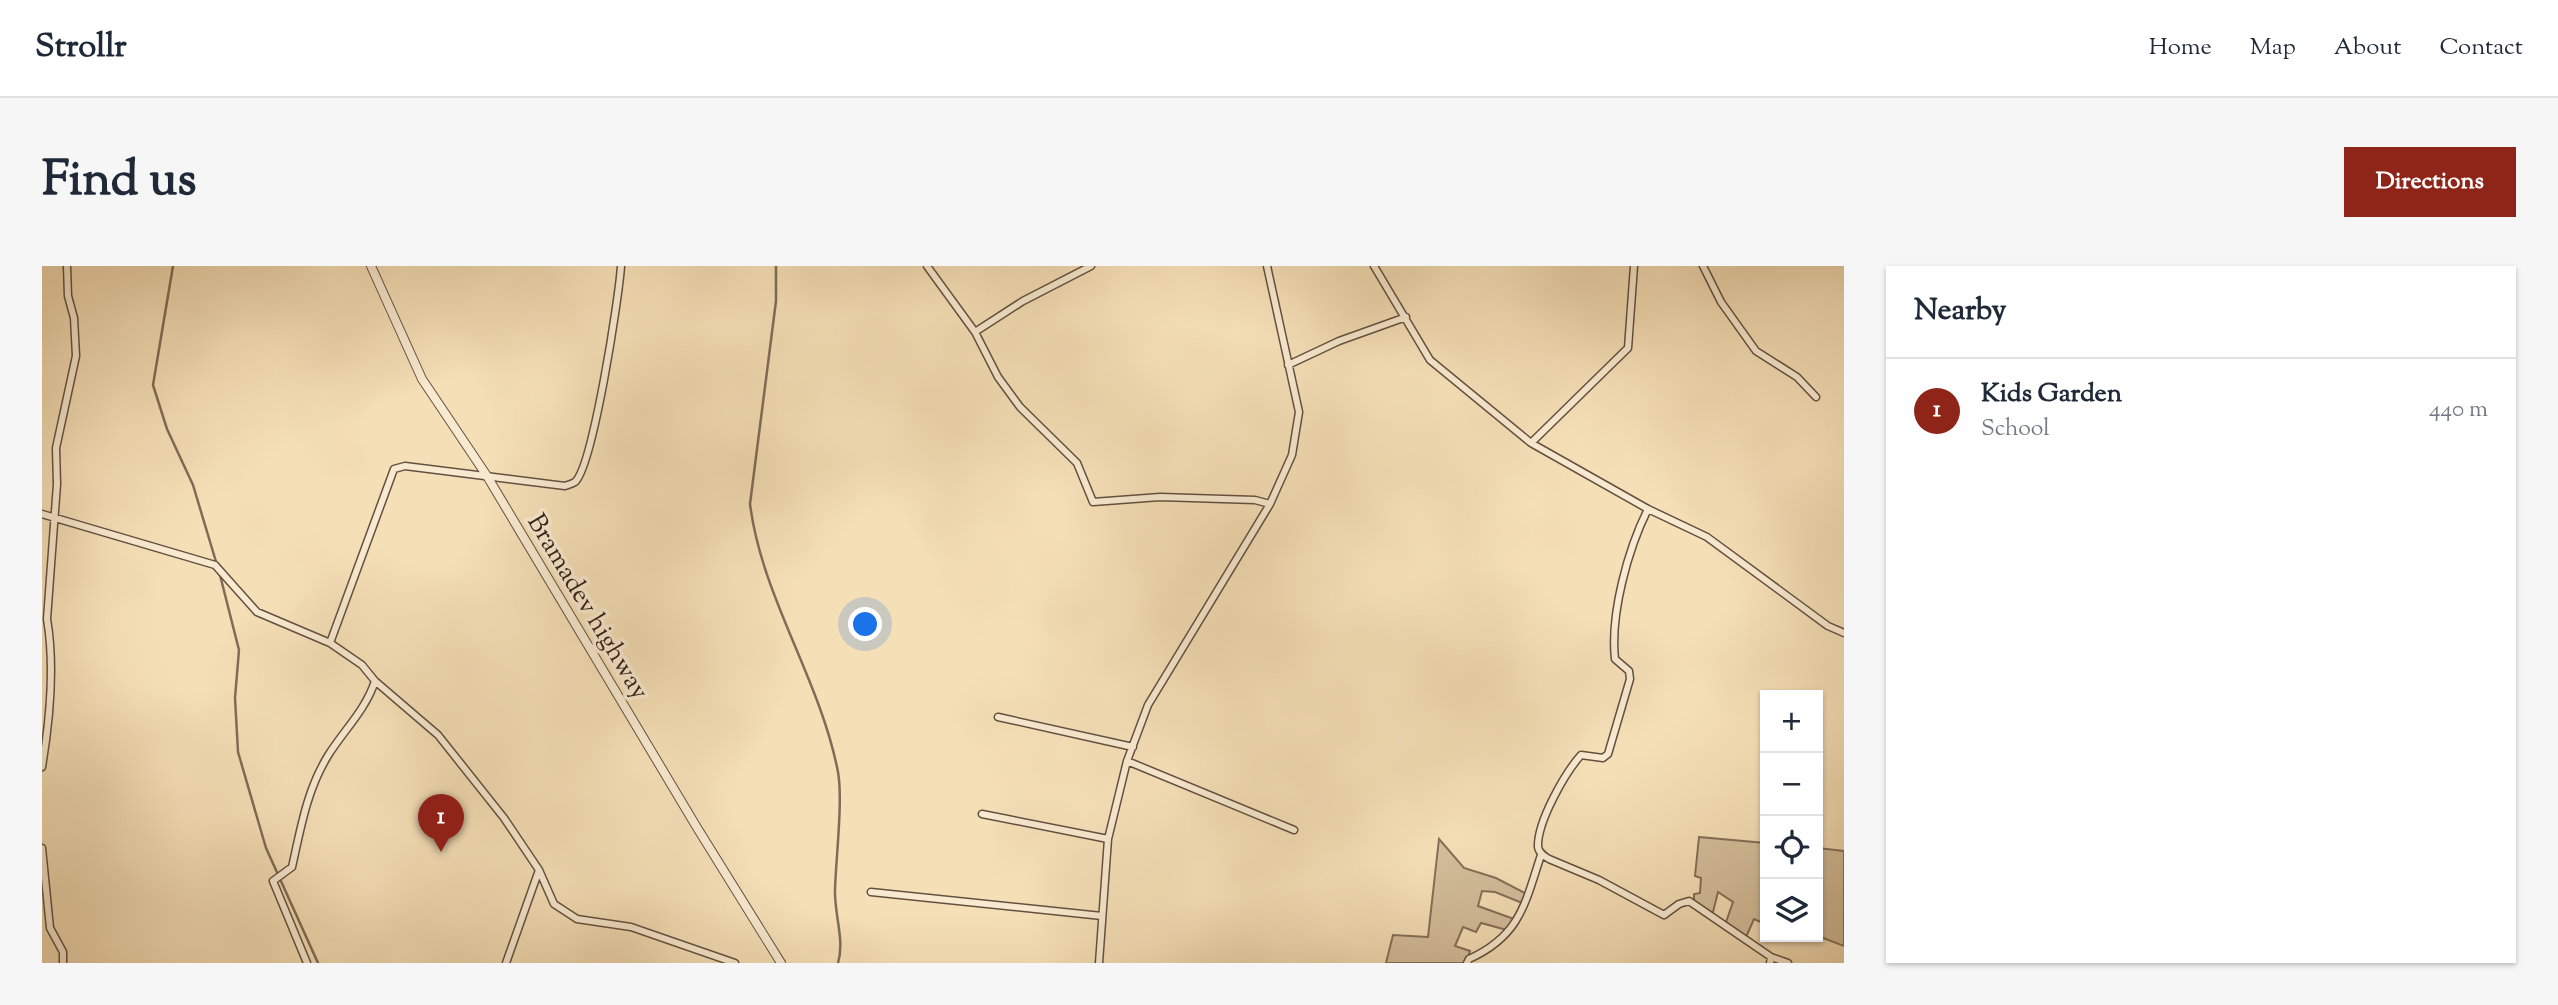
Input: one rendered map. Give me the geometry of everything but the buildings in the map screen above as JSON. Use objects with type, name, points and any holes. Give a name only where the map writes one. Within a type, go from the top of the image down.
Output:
[{"type":"street","points":[[42,767],[49,708],[50,635],[47,619],[52,517],[57,484],[56,448],[76,356],[67,266]]},
{"type":"street","name":"Bramadev highway","points":[[371,266],[422,379],[486,475],[781,963]]},
{"type":"street","points":[[330,643],[394,469],[405,466],[565,486],[575,482],[581,471],[599,404],[619,296],[621,266]]},
{"type":"street","points":[[927,266],[975,332],[998,377],[1020,407],[1077,463],[1093,502],[1160,497],[1270,504]]},
{"type":"street","points":[[975,332],[1023,301],[1091,266]]},
{"type":"street","points":[[1099,963],[1108,839],[1128,761],[1148,705],[1270,504],[1292,455],[1300,412],[1267,266]]},
{"type":"street","points":[[1374,266],[1430,360],[1531,443],[1648,509],[1707,537],[1828,626],[1844,633]]},
{"type":"street","points":[[1531,443],[1628,348],[1634,266]]},
{"type":"street","points":[[1703,266],[1721,302],[1756,351],[1797,377],[1816,397]]},
{"type":"street","points":[[1288,365],[1339,341],[1406,317]]},
{"type":"street","points":[[1467,963],[1512,930],[1528,897],[1541,855],[1538,847],[1544,822],[1558,792],[1581,755],[1603,758],[1608,754],[1630,688],[1629,671],[1615,659],[1613,642],[1628,563],[1637,530],[1648,509]]},
{"type":"street","points":[[42,514],[215,565],[257,612],[330,643],[362,665],[375,681],[438,735],[504,818],[539,870],[554,904],[577,919],[631,927],[735,963]]},
{"type":"street","points":[[307,963],[273,881],[292,867],[309,793],[329,755],[370,698],[375,681]]},
{"type":"street","points":[[998,717],[1133,747]]},
{"type":"street","points":[[1128,761],[1294,830]]},
{"type":"street","points":[[982,814],[1108,839]]},
{"type":"street","points":[[42,848],[50,928],[63,953],[63,963]]},
{"type":"street","points":[[1541,855],[1599,880],[1664,915],[1679,904],[1689,901],[1770,960],[1788,963]]},
{"type":"street","points":[[506,963],[539,870]]},
{"type":"street","points":[[871,892],[1102,916]]},
{"type":"shaded area","points":[[1699,837],[1760,843],[1760,922],[1754,919],[1746,937],[1725,925],[1733,902],[1718,892],[1712,916],[1694,901],[1694,894],[1700,893],[1701,878],[1695,876]]},
{"type":"shaded area","points":[[1439,839],[1464,868],[1496,878],[1525,893],[1522,903],[1495,892],[1482,891],[1478,906],[1514,919],[1507,930],[1481,923],[1476,932],[1463,927],[1455,946],[1470,951],[1466,963],[1386,963],[1393,935],[1428,937]]},
{"type":"shaded area","points":[[1823,849],[1844,851],[1844,946],[1823,938]]},
{"type":"waterway","points":[[173,266],[153,385],[167,429],[193,485],[217,565]]},
{"type":"waterway","points":[[776,266],[776,301],[750,504],[756,539],[766,572],[818,704],[838,772],[840,813],[835,889],[840,936],[838,963]]},
{"type":"waterway","points":[[220,575],[239,650],[235,698],[238,752],[266,848],[318,963]]},
{"type":"place","name":"Kids Garden","points":[[441,852]]}]
